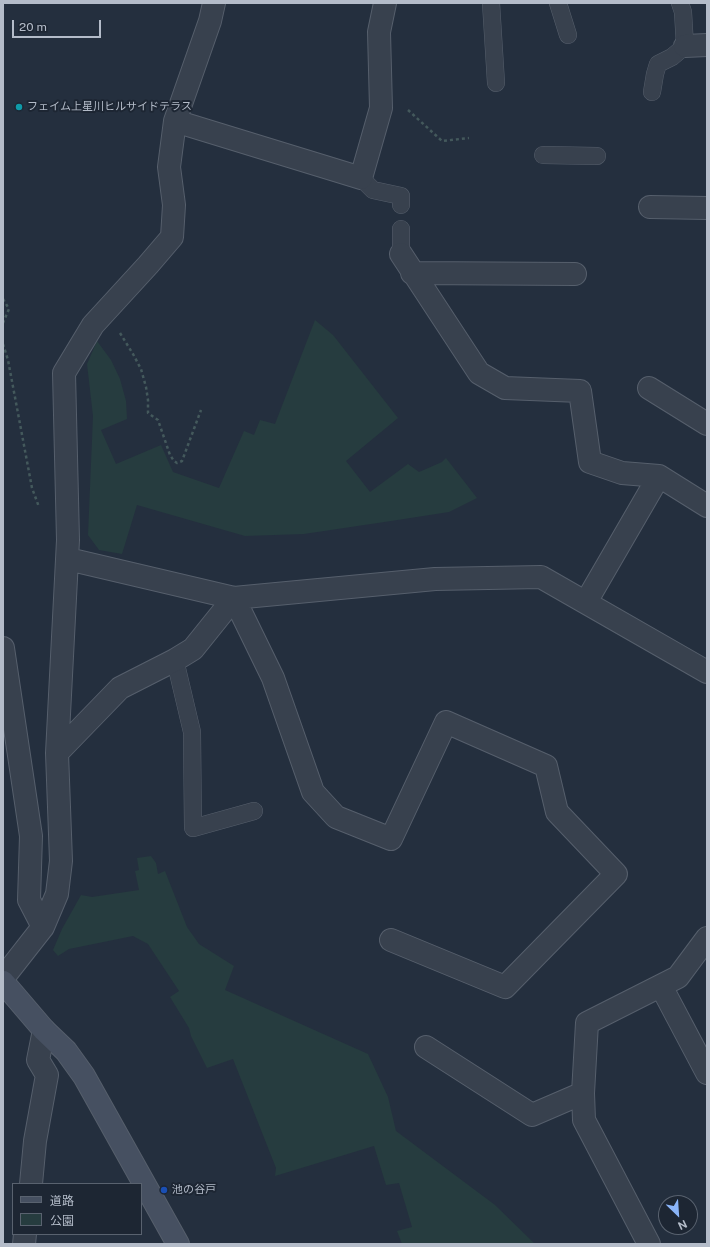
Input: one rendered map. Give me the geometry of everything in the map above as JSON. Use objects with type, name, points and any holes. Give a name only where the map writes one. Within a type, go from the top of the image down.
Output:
[{"type":"street","points":[[3,978],[43,927],[57,894],[61,861],[57,753],[68,559],[64,373],[92,324],[148,265],[172,237],[174,205],[169,167],[175,121],[210,21],[214,3]]},
{"type":"street","points":[[175,121],[361,178],[381,108],[379,32],[385,3]]},
{"type":"street","points":[[685,46],[707,45]]},
{"type":"street","points":[[650,207],[707,208]]},
{"type":"street","points":[[401,254],[412,274],[479,373],[505,388],[580,391],[590,462],[622,473],[659,476],[707,506]]},
{"type":"street","points":[[412,274],[575,274]]},
{"type":"street","points":[[649,388],[707,424]]},
{"type":"street","points":[[586,602],[659,476]]},
{"type":"street","points":[[68,559],[234,598],[435,579],[540,577],[707,672]]},
{"type":"street","points":[[57,753],[120,688],[193,649],[234,598]]},
{"type":"street","points":[[234,598],[273,678],[313,792],[336,817],[391,839],[446,722],[546,766],[557,812],[616,874],[506,987],[391,940]]},
{"type":"street","points":[[3,648],[31,836],[28,900],[43,927]]},
{"type":"street","points":[[649,1244],[584,1120],[583,1093],[587,1023],[678,977],[707,938]]},
{"type":"street","points":[[3,982],[44,1030],[66,1051],[84,1076],[178,1244]]},
{"type":"street","points":[[661,986],[707,1073]]},
{"type":"street","points":[[30,1183],[35,1141],[47,1075],[38,1060],[44,1030]]},
{"type":"street","points":[[426,1047],[532,1116],[583,1093]]},
{"type":"lane","points":[[492,3],[496,83]]},
{"type":"lane","points":[[558,3],[568,35]]},
{"type":"lane","points":[[652,92],[658,64],[672,57],[685,46],[680,3]]},
{"type":"lane","points":[[543,155],[597,156]]},
{"type":"lane","points":[[361,178],[373,190],[401,196],[401,205]]},
{"type":"lane","points":[[401,228],[401,254]]},
{"type":"lane","points":[[174,660],[192,732],[193,828],[254,811]]},
{"type":"path","points":[[421,122],[442,141],[469,138]]},
{"type":"path","points":[[3,300],[9,309],[3,323]]},
{"type":"path","points":[[106,310],[141,368],[148,400],[148,414],[158,420],[170,455],[177,463],[182,460],[201,410]]},
{"type":"path","points":[[3,344],[8,360],[32,488]]},
{"type":"green space","points":[[315,320],[333,335],[398,418],[346,461],[370,492],[408,464],[419,472],[442,462],[446,458],[477,498],[449,512],[304,534],[245,536],[137,505],[122,554],[99,550],[88,535],[93,416],[87,364],[97,341],[111,360],[120,379],[126,401],[127,419],[101,430],[116,464],[161,445],[173,472],[219,488],[244,431],[254,435],[260,420],[275,424]]},
{"type":"green space","points":[[151,856],[156,863],[158,874],[165,871],[187,927],[199,944],[234,966],[225,990],[368,1054],[388,1097],[396,1131],[495,1205],[535,1244],[402,1244],[397,1231],[412,1227],[399,1183],[386,1185],[374,1146],[275,1176],[276,1168],[233,1059],[207,1068],[191,1036],[189,1028],[170,997],[179,991],[148,944],[133,936],[69,949],[58,956],[53,950],[62,929],[81,895],[92,897],[139,890],[135,871],[139,870],[137,858]]},
{"type":"place","name":"フェイム上星川ヒルサイドテラス","points":[[19,107]]},
{"type":"place","name":"池の谷戸","points":[[164,1190]]}]
